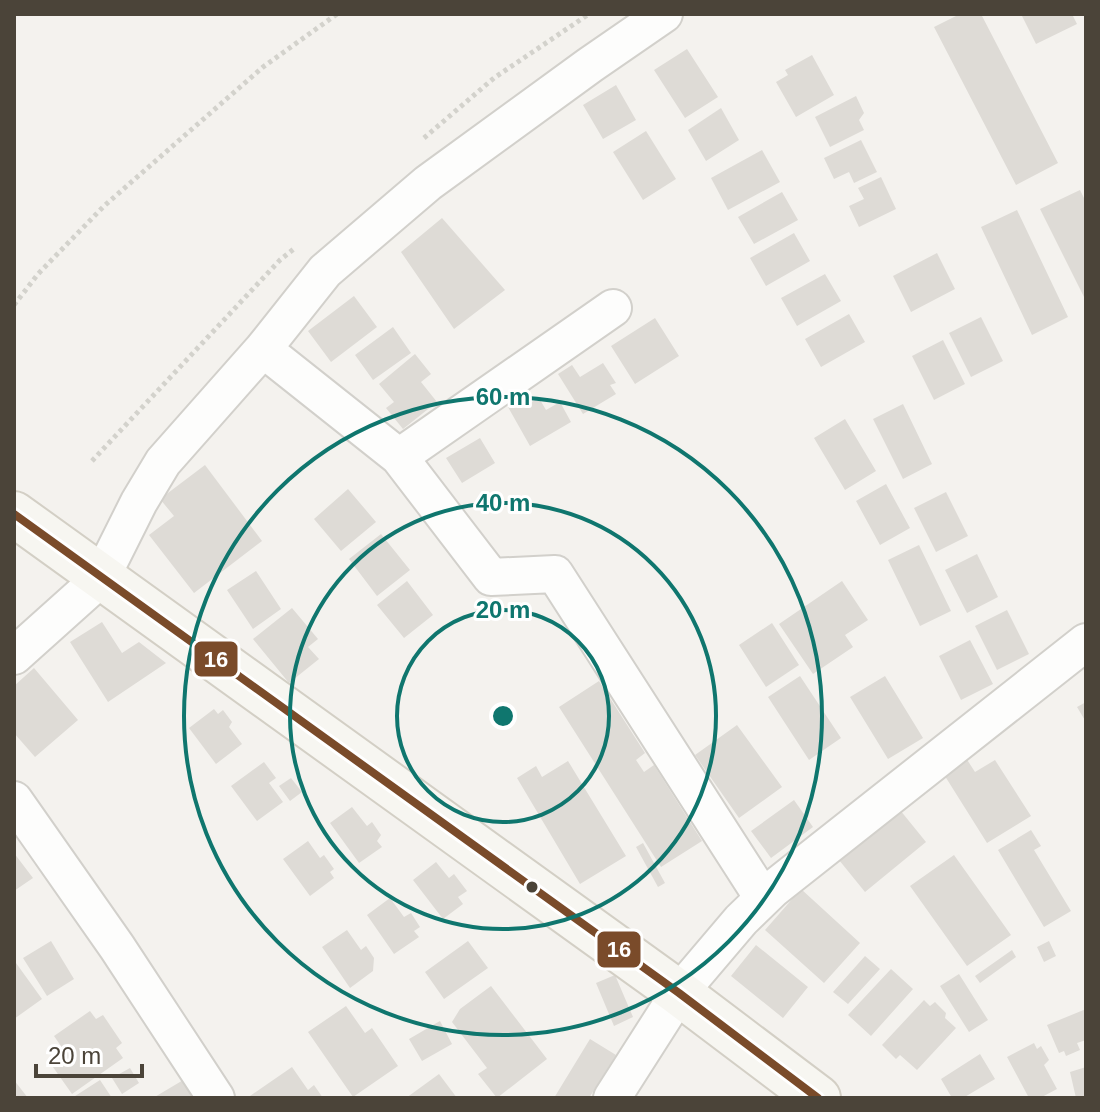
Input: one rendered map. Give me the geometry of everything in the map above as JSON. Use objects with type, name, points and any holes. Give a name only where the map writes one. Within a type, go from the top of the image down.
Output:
[{"type":"main road","points":[[14,514],[679,993],[818,1098]]},
{"type":"street","points":[[14,656],[101,578],[163,462],[263,349],[325,271],[428,183],[664,14]]},
{"type":"street","points":[[399,457],[613,308]]},
{"type":"street","points":[[263,349],[399,457],[491,577],[555,574],[763,898]]},
{"type":"street","points":[[612,1098],[679,993],[763,898],[1086,642]]},
{"type":"street","points":[[14,800],[117,947],[216,1098]]},
{"type":"path","points":[[14,305],[38,274],[104,206],[263,67],[337,14]]},
{"type":"building","points":[[960,14],[981,14],[1058,163],[1016,185],[934,27]]},
{"type":"building","points":[[1021,14],[1072,14],[1077,24],[1036,44]]},
{"type":"building","points":[[687,49],[718,97],[685,118],[654,70]]},
{"type":"building","points":[[812,55],[834,95],[796,117],[776,82],[788,75],[785,70]]},
{"type":"building","points":[[616,85],[636,120],[603,139],[583,105]]},
{"type":"building","points":[[856,96],[864,113],[859,120],[864,130],[830,147],[815,117]]},
{"type":"building","points":[[721,108],[739,140],[706,161],[688,130]]},
{"type":"building","points":[[646,131],[676,179],[643,200],[613,152]]},
{"type":"building","points":[[861,140],[877,172],[854,183],[849,172],[834,179],[824,158]]},
{"type":"building","points":[[762,150],[780,182],[728,210],[711,178]]},
{"type":"building","points":[[881,177],[896,209],[859,227],[849,206],[864,199],[858,188]]},
{"type":"building","points":[[1080,190],[1086,202],[1086,301],[1040,209]]},
{"type":"building","points":[[782,192],[798,220],[754,244],[738,217]]},
{"type":"building","points":[[1017,210],[1068,317],[1032,335],[981,227]]},
{"type":"building","points":[[442,218],[505,290],[454,329],[401,252]]},
{"type":"building","points":[[794,233],[810,261],[766,286],[750,258]]},
{"type":"building","points":[[937,253],[955,289],[911,312],[893,276]]},
{"type":"building","points":[[825,274],[841,301],[797,326],[781,298]]},
{"type":"building","points":[[354,296],[377,327],[331,362],[308,331]]},
{"type":"building","points":[[849,314],[865,342],[821,367],[805,339]]},
{"type":"building","points":[[981,317],[1003,361],[971,377],[949,333]]},
{"type":"building","points":[[655,318],[679,356],[635,384],[611,346]]},
{"type":"building","points":[[393,327],[411,353],[373,380],[355,355]]},
{"type":"building","points":[[943,340],[965,384],[934,400],[912,356]]},
{"type":"building","points":[[415,354],[431,374],[421,382],[437,402],[403,429],[386,408],[394,402],[379,384]]},
{"type":"building","points":[[603,363],[616,383],[610,385],[616,394],[583,414],[558,374],[572,365],[580,377]]},
{"type":"building","points":[[539,398],[546,410],[560,402],[571,422],[530,446],[508,407],[522,399],[526,405]]},
{"type":"building","points":[[903,404],[932,464],[903,479],[873,419]]},
{"type":"building","points":[[845,419],[876,471],[845,490],[814,438]]},
{"type":"building","points":[[480,438],[495,463],[462,483],[446,458]]},
{"type":"building","points":[[205,465],[262,541],[194,593],[149,535],[174,516],[160,499]]},
{"type":"building","points":[[886,484],[910,528],[880,545],[856,501]]},
{"type":"building","points":[[348,489],[376,522],[341,551],[314,519]]},
{"type":"building","points":[[946,492],[968,536],[936,552],[914,508]]},
{"type":"building","points":[[381,534],[410,570],[377,596],[349,559]]},
{"type":"building","points":[[919,545],[951,611],[920,626],[888,560]]},
{"type":"building","points":[[977,554],[998,597],[967,613],[945,570]]},
{"type":"building","points":[[256,571],[281,609],[253,629],[227,590]]},
{"type":"building","points":[[407,581],[433,615],[404,638],[377,605]]},
{"type":"building","points":[[842,581],[868,620],[845,635],[853,647],[813,674],[779,624]]},
{"type":"building","points":[[292,608],[318,639],[308,647],[319,659],[289,683],[253,639]]},
{"type":"building","points":[[1007,610],[1029,654],[997,670],[975,626]]},
{"type":"building","points":[[102,622],[122,653],[139,642],[166,663],[108,702],[70,642]]},
{"type":"building","points":[[772,623],[799,665],[766,687],[739,645]]},
{"type":"building","points":[[970,640],[993,684],[961,700],[939,656]]},
{"type":"building","points":[[34,668],[78,720],[35,757],[14,733],[14,686]]},
{"type":"building","points":[[800,676],[841,738],[809,760],[768,697]]},
{"type":"building","points":[[885,676],[923,738],[888,759],[850,697]]},
{"type":"building","points":[[599,681],[645,753],[636,760],[644,772],[654,765],[702,841],[661,867],[559,707]]},
{"type":"building","points":[[1086,702],[1086,722],[1077,707]]},
{"type":"building","points":[[214,709],[218,714],[223,710],[232,722],[229,727],[242,744],[216,764],[189,728]]},
{"type":"building","points":[[737,725],[782,787],[739,818],[695,755]]},
{"type":"building","points":[[966,758],[975,772],[995,760],[1031,816],[987,843],[943,773]]},
{"type":"building","points":[[568,761],[626,856],[580,884],[517,778],[536,766],[542,777]]},
{"type":"building","points":[[264,762],[276,778],[269,783],[283,802],[257,821],[231,786]]},
{"type":"building","points":[[291,778],[302,792],[290,801],[279,786]]},
{"type":"building","points":[[794,800],[813,827],[771,858],[751,831]]},
{"type":"building","points":[[352,807],[367,826],[372,822],[381,835],[377,841],[382,847],[359,863],[330,823]]},
{"type":"building","points":[[900,810],[926,842],[865,892],[839,860]]},
{"type":"building","points":[[1031,830],[1041,846],[1034,850],[1071,911],[1044,927],[998,850]]},
{"type":"building","points":[[308,841],[320,858],[324,855],[334,869],[330,872],[334,878],[310,896],[283,859]]},
{"type":"building","points":[[643,843],[665,883],[658,887],[636,847]]},
{"type":"building","points":[[14,853],[33,878],[14,891]]},
{"type":"building","points":[[954,855],[1011,935],[967,966],[910,886]]},
{"type":"building","points":[[436,862],[449,878],[454,874],[467,891],[458,897],[463,904],[443,919],[413,880]]},
{"type":"building","points":[[801,889],[860,943],[824,983],[765,930]]},
{"type":"building","points":[[390,898],[404,917],[411,913],[420,927],[414,931],[419,937],[394,954],[367,915]]},
{"type":"building","points":[[347,930],[361,950],[366,946],[374,958],[373,971],[350,988],[322,947]]},
{"type":"building","points":[[51,941],[74,979],[47,996],[23,958]]},
{"type":"building","points":[[468,941],[488,968],[444,999],[425,972]]},
{"type":"building","points":[[1049,941],[1056,956],[1044,962],[1037,947]]},
{"type":"building","points":[[756,945],[808,987],[783,1018],[731,976]]},
{"type":"building","points":[[1012,950],[1016,957],[980,983],[975,976]]},
{"type":"building","points":[[865,956],[880,969],[848,1004],[833,992]]},
{"type":"building","points":[[14,964],[42,999],[14,1019]]},
{"type":"building","points":[[891,969],[913,989],[871,1036],[848,1015]]},
{"type":"building","points":[[959,974],[988,1020],[969,1032],[940,986]]},
{"type":"building","points":[[615,975],[633,1017],[614,1026],[596,983]]},
{"type":"building","points":[[491,986],[547,1059],[497,1098],[478,1074],[487,1068],[452,1022],[460,1009]]},
{"type":"building","points":[[924,1000],[930,1006],[935,1002],[956,1028],[917,1070],[900,1055],[896,1059],[882,1045]]},
{"type":"building","points":[[346,1006],[365,1033],[372,1028],[398,1066],[353,1097],[308,1032]]},
{"type":"building","points":[[1086,1009],[1086,1040],[1077,1043],[1080,1050],[1066,1056],[1064,1051],[1059,1053],[1047,1025]]},
{"type":"building","points":[[90,1011],[96,1019],[103,1015],[122,1043],[116,1048],[123,1058],[72,1094],[48,1060],[63,1049],[54,1036]]},
{"type":"building","points":[[440,1021],[452,1044],[422,1061],[409,1039]]},
{"type":"building","points":[[590,1039],[616,1055],[589,1098],[554,1098]]},
{"type":"building","points":[[1034,1043],[1037,1049],[1041,1046],[1049,1060],[1044,1065],[1057,1089],[1040,1098],[1029,1098],[1007,1057]]},
{"type":"building","points":[[980,1054],[995,1079],[963,1098],[952,1098],[941,1079]]},
{"type":"building","points":[[292,1067],[308,1090],[314,1085],[323,1098],[247,1098]]},
{"type":"building","points":[[1086,1067],[1086,1098],[1076,1098],[1070,1072]]},
{"type":"building","points":[[130,1068],[139,1083],[122,1094],[112,1078]]},
{"type":"building","points":[[439,1074],[457,1098],[406,1098]]},
{"type":"building","points":[[185,1079],[196,1098],[153,1098]]},
{"type":"building","points":[[14,1080],[28,1098],[14,1098]]},
{"type":"building","points":[[100,1080],[112,1098],[72,1098]]},
{"type":"transit line","name":"16","points":[[14,514],[679,993],[818,1098]]}]
